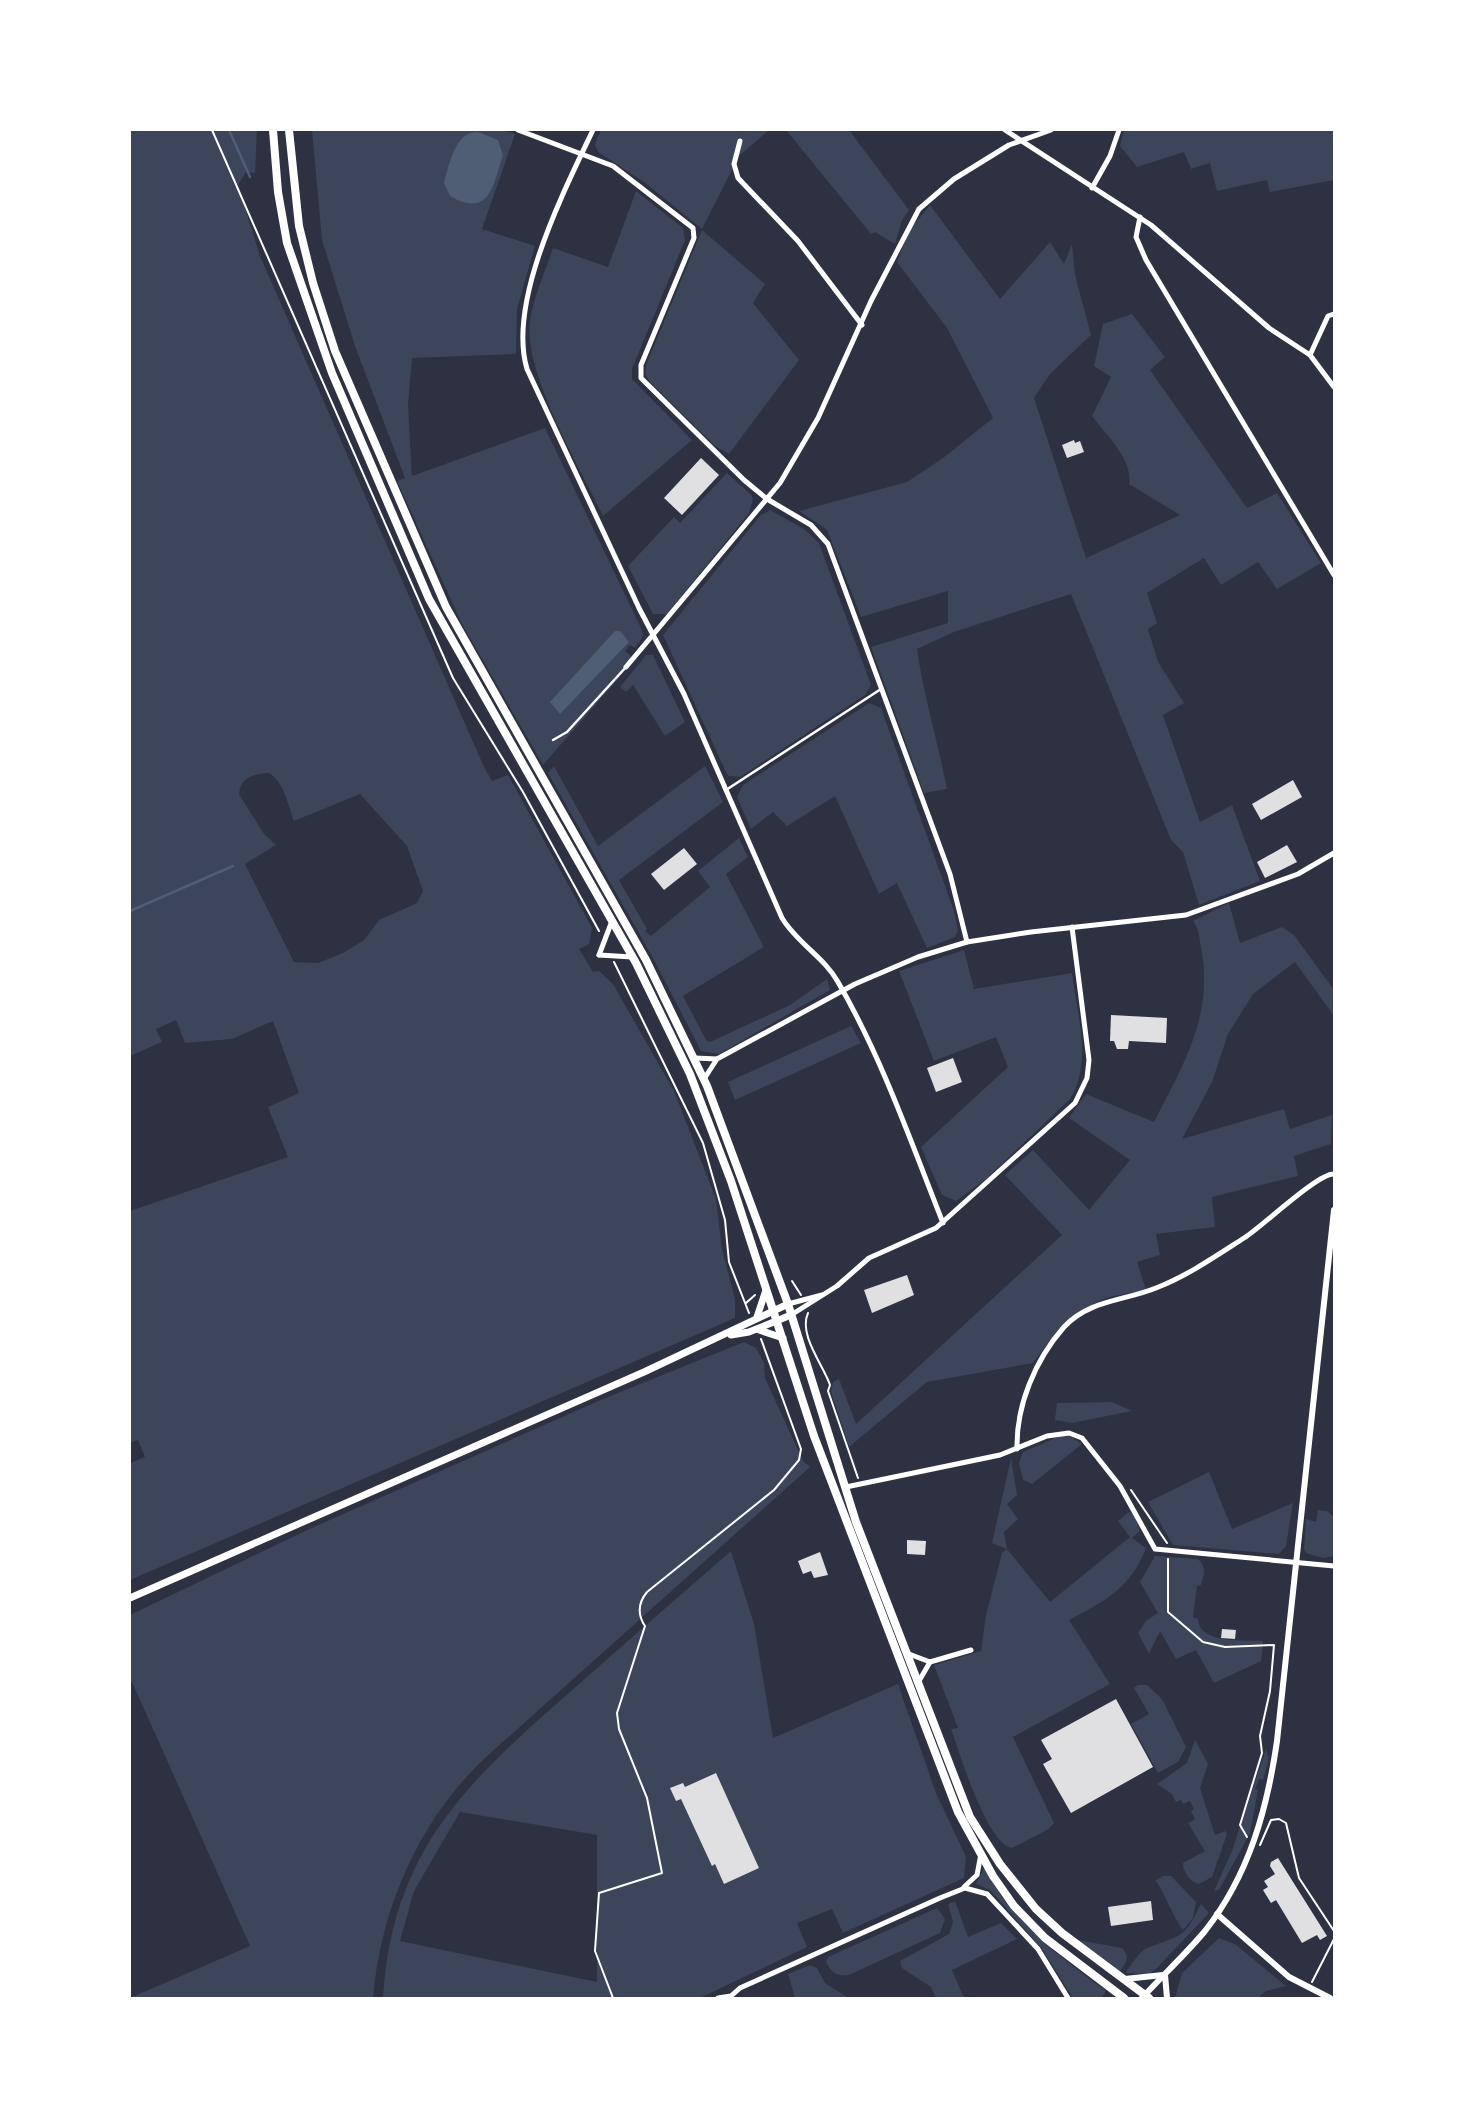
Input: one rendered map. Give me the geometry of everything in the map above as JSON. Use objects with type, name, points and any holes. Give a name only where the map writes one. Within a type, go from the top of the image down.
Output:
[{"type":"main road","points":[[273,130],[282,221],[302,293],[411,560],[461,660],[632,957],[669,1029],[709,1121],[763,1292],[777,1321],[814,1436],[946,1782],[1000,1888],[1027,1920],[1071,1959],[1124,1998]]},
{"type":"main road","points":[[289,130],[299,226],[324,320],[420,554],[470,653],[646,960],[695,1058],[788,1304],[846,1488],[961,1797],[990,1851],[1036,1909],[1062,1933],[1146,1997]]},
{"type":"main road","points":[[754,1319],[763,1292]]},
{"type":"main road","points":[[130,1598],[727,1335],[788,1304]]},
{"type":"main road","points":[[727,1335],[755,1330],[791,1315]]},
{"type":"main road","points":[[755,1330],[783,1338]]},
{"type":"street","points":[[518,130],[582,153],[625,174],[694,231],[640,375],[645,384],[753,487],[767,499],[811,525],[828,544],[954,885],[967,943]]},
{"type":"street","points":[[593,130],[550,227],[522,324],[524,355],[534,387],[652,635],[684,694],[785,923],[829,969],[882,1068],[943,1223]]},
{"type":"street","points":[[1005,130],[1140,217],[1269,328],[1310,355],[1335,387]]},
{"type":"street","points":[[626,667],[767,499],[818,418],[903,235],[919,209],[954,178],[1019,141],[1051,130]]},
{"type":"street","points":[[1092,188],[1110,156],[1119,130]]},
{"type":"street","points":[[740,141],[734,164],[738,178],[798,241],[862,325]]},
{"type":"street","points":[[1140,217],[1136,237],[1146,260],[1335,575]]},
{"type":"street","points":[[1310,355],[1328,316],[1335,314]]},
{"type":"street","points":[[704,1079],[717,1059],[895,966],[967,943],[1072,927],[1186,915],[1298,874],[1335,853]]},
{"type":"street","points":[[611,920],[599,955],[632,957]]},
{"type":"street","points":[[791,1315],[806,1307],[869,1258],[917,1239],[943,1223],[1068,1111],[1084,1087],[1089,1060],[1072,927]]},
{"type":"street","points":[[695,1058],[717,1059]]},
{"type":"street","points":[[1017,1450],[1019,1416],[1029,1386],[1048,1348],[1065,1326],[1084,1311],[1104,1301],[1134,1296],[1176,1279],[1261,1227],[1319,1178],[1335,1174]]},
{"type":"street","points":[[1146,1997],[1217,1914],[1255,1842],[1273,1771],[1335,1210]]},
{"type":"street","points":[[788,1304],[802,1298],[822,1295]]},
{"type":"street","points":[[846,1488],[1017,1450],[1059,1432],[1082,1438],[1120,1486],[1136,1512],[1149,1544],[1155,1549],[1335,1566]]},
{"type":"street","points":[[909,1654],[930,1662],[971,1650]]},
{"type":"street","points":[[919,1681],[930,1662]]},
{"type":"street","points":[[959,1891],[975,1878],[981,1854]]},
{"type":"street","points":[[718,1998],[730,1997],[740,1988],[940,1898],[975,1889],[987,1894],[1038,1950],[1069,1998]]},
{"type":"street","points":[[1217,1914],[1289,1976],[1330,1998]]},
{"type":"street","points":[[1125,1979],[1165,1975]]},
{"type":"street","points":[[1165,1975],[1167,1998]]},
{"type":"lane","points":[[553,740],[567,732],[626,667]]},
{"type":"lane","points":[[726,790],[882,688]]},
{"type":"path","points":[[212,130],[453,678],[523,792],[604,940]]},
{"type":"path","points":[[612,957],[677,1085],[703,1143],[725,1220],[729,1262],[745,1304],[754,1319]]},
{"type":"path","points":[[792,1281],[802,1298]]},
{"type":"path","points":[[745,1304],[763,1292]]},
{"type":"path","points":[[806,1307],[806,1326],[820,1367],[826,1373],[830,1385],[828,1391],[853,1466],[858,1478],[865,1476]]},
{"type":"path","points":[[612,1998],[595,1951],[599,1893],[662,1873],[647,1798],[619,1729],[617,1713],[645,1626],[638,1613],[640,1604],[647,1592],[787,1476],[796,1465],[801,1449],[766,1349]]},
{"type":"path","points":[[1127,1485],[1163,1535],[1169,1551],[1168,1612],[1187,1632],[1214,1645],[1274,1645],[1270,1692],[1259,1737],[1262,1753],[1240,1825],[1242,1833],[1262,1845],[1271,1820],[1279,1819],[1286,1823],[1299,1878],[1335,1931]]},
{"type":"path","points":[[1312,1982],[1335,1940]]},
{"type":"shaded area","points":[[130,130],[257,130],[255,173],[246,172],[238,185],[260,256],[484,767],[492,781],[508,775],[592,928],[589,944],[579,949],[593,972],[599,971],[613,984],[674,1091],[716,1199],[722,1249],[735,1299],[735,1318],[130,1580],[130,1463],[145,1457],[138,1440],[130,1443],[130,1211],[288,1157],[268,1107],[299,1093],[273,1021],[232,1039],[185,1043],[176,1020],[156,1029],[162,1042],[130,1056]],"holes":[[[269,773],[285,794],[294,821],[360,794],[407,846],[423,891],[417,903],[379,920],[364,940],[343,953],[318,963],[294,962],[245,864],[276,845],[264,834],[239,794],[240,788],[245,780],[253,776]]]},
{"type":"shaded area","points":[[312,130],[501,130],[515,134],[482,229],[535,246],[517,309],[516,354],[412,358],[408,405],[412,476],[545,428],[641,628],[643,636],[635,648],[630,645],[625,651],[633,658],[631,664],[543,765],[462,624],[397,481],[405,478],[355,346],[322,240]]},
{"type":"shaded area","points":[[601,130],[769,130],[739,156],[702,229],[644,182],[598,152],[595,144]]},
{"type":"shaded area","points":[[786,130],[849,130],[909,210],[902,220],[895,244],[875,232],[871,234]]},
{"type":"shaded area","points":[[1124,130],[1334,130],[1334,180],[1270,192],[1267,180],[1217,191],[1210,163],[1191,169],[1184,152],[1137,167],[1120,146]]},
{"type":"shaded area","points":[[478,132],[498,140],[503,155],[488,195],[474,204],[450,196],[444,183],[458,143],[470,133]]},
{"type":"shaded area","points":[[636,191],[683,228],[685,240],[632,369],[632,379],[692,440],[603,516],[544,392],[530,342],[530,320],[553,248],[608,267]]},
{"type":"shaded area","points":[[930,205],[1000,299],[1050,242],[1064,264],[1072,244],[1075,275],[1091,335],[1050,374],[1034,398],[1086,558],[1180,515],[1129,484],[1123,457],[1092,416],[1111,377],[1094,366],[1103,324],[1132,314],[1165,357],[1150,370],[1247,508],[1277,493],[1321,563],[1277,589],[1258,562],[1221,585],[1204,558],[1147,593],[1157,623],[1148,629],[1158,662],[1184,703],[1163,715],[1200,822],[1232,805],[1260,881],[1199,905],[1183,852],[1171,840],[1071,594],[954,632],[917,649],[947,789],[924,793],[871,647],[948,623],[948,591],[861,617],[827,530],[799,511],[907,482],[943,458],[993,418],[947,328],[897,262],[909,231]]},
{"type":"shaded area","points":[[702,230],[765,284],[753,303],[799,360],[729,454],[715,446],[645,374],[646,365]]},
{"type":"shaded area","points":[[727,473],[751,495],[753,499],[749,513],[667,614],[653,614],[628,566],[674,517],[680,523]]},
{"type":"shaded area","points":[[770,510],[804,529],[819,543],[871,685],[865,695],[740,777],[729,776],[663,635],[761,515]]},
{"type":"shaded area","points":[[615,631],[620,631],[629,642],[560,714],[550,702]]},
{"type":"shaded area","points":[[646,655],[653,655],[685,722],[665,736],[633,685],[626,692],[620,687]]},
{"type":"shaded area","points":[[869,703],[881,708],[954,911],[958,930],[955,937],[927,948],[897,883],[879,894],[835,796],[787,826],[773,812],[751,829],[737,797],[743,785]]},
{"type":"shaded area","points":[[554,766],[598,846],[705,766],[723,802],[619,880],[647,929],[645,931],[651,936],[710,887],[698,871],[739,838],[748,857],[726,874],[764,947],[683,996],[706,1040],[710,1042],[790,1005],[827,979],[830,990],[719,1054],[701,1051],[653,958],[548,773]]},
{"type":"shaded area","points":[[1229,903],[1240,943],[1282,927],[1294,935],[1334,990],[1334,1016],[1295,962],[1253,994],[1228,1034],[1212,1082],[1182,1139],[1284,1109],[1290,1129],[1332,1115],[1331,1144],[1294,1156],[1298,1176],[1212,1197],[1215,1227],[1156,1234],[1160,1255],[1137,1262],[1146,1290],[1107,1298],[1081,1311],[1055,1335],[1033,1363],[927,1382],[849,1447],[831,1392],[833,1382],[839,1379],[856,1424],[1062,1235],[1005,1175],[1033,1150],[1089,1210],[1130,1160],[1069,1118],[1086,1094],[1154,1122],[1185,1059],[1200,1017],[1204,972],[1198,933],[1193,921]]},
{"type":"shaded area","points":[[964,950],[974,989],[1072,973],[1082,1054],[1077,1085],[1070,1099],[987,1178],[956,1201],[942,1195],[921,1147],[1008,1067],[996,1037],[934,1061],[899,971]]},
{"type":"shaded area","points":[[851,1026],[861,1043],[735,1100],[728,1082]]},
{"type":"shaded area","points":[[744,1342],[756,1348],[764,1363],[765,1378],[803,1461],[810,1467],[485,1758],[462,1782],[423,1837],[407,1868],[385,1931],[373,1998],[130,1998],[250,1946],[130,1682],[130,1615],[305,1531],[603,1399]]},
{"type":"shaded area","points":[[1112,1402],[1132,1411],[1072,1423],[1055,1420],[1057,1403]]},
{"type":"shaded area","points":[[1060,1436],[1069,1436],[1082,1444],[1032,1484],[1023,1480],[1019,1463],[1023,1452]]},
{"type":"shaded area","points":[[1011,1458],[1017,1495],[1007,1504],[1018,1519],[1004,1532],[1007,1549],[992,1543]]},
{"type":"shaded area","points":[[1209,1472],[1232,1529],[1293,1503],[1286,1546],[1279,1554],[1173,1545],[1148,1502]]},
{"type":"shaded area","points":[[1318,1510],[1327,1511],[1334,1517],[1334,1556],[1323,1558],[1306,1553],[1304,1549],[1306,1519],[1316,1522]]},
{"type":"shaded area","points":[[1129,1512],[1134,1515],[1140,1531],[1132,1538],[1146,1548],[1125,1583],[1105,1599],[1069,1620],[1110,1684],[1013,1737],[1054,1823],[1049,1829],[1012,1848],[1003,1843],[993,1831],[975,1796],[951,1729],[958,1728],[934,1665],[981,1651],[986,1615],[1002,1553],[1007,1549],[1050,1602],[1130,1537],[1118,1521]]},
{"type":"shaded area","points":[[731,1551],[754,1624],[773,1738],[898,1684],[936,1793],[966,1857],[964,1878],[843,1933],[832,1909],[797,1923],[807,1947],[700,1998],[383,1998],[390,1945],[402,1898],[421,1857],[444,1819],[504,1751]],"holes":[[[460,1812],[597,1835],[597,1982],[400,1941],[414,1891]]]},
{"type":"shaded area","points":[[1155,1556],[1198,1559],[1203,1565],[1204,1574],[1201,1585],[1197,1586],[1193,1617],[1198,1619],[1200,1627],[1206,1633],[1214,1637],[1263,1641],[1261,1661],[1214,1683],[1196,1650],[1176,1659],[1160,1631],[1149,1654],[1138,1633],[1146,1621],[1158,1613],[1140,1582]]},
{"type":"shaded area","points":[[1147,1685],[1162,1699],[1186,1747],[1178,1762],[1158,1773],[1131,1724],[1149,1714],[1134,1688]]},
{"type":"shaded area","points":[[1195,1740],[1208,1764],[1200,1788],[1215,1835],[1225,1831],[1227,1834],[1212,1877],[1199,1884],[1188,1876],[1183,1863],[1205,1851],[1188,1823],[1195,1819],[1191,1811],[1194,1809],[1190,1801],[1183,1804],[1181,1800],[1176,1802],[1172,1794],[1157,1784],[1187,1763]]},
{"type":"shaded area","points":[[1266,1749],[1269,1758],[1263,1780],[1259,1779],[1255,1789],[1258,1790],[1250,1833],[1219,1890],[1214,1891],[1232,1851]]},
{"type":"shaded area","points":[[984,1868],[995,1887],[1022,1921],[1054,1951],[1106,1991],[1101,1998],[1073,1998],[1042,1949],[990,1890],[976,1884]]},
{"type":"shaded area","points":[[1163,1876],[1171,1876],[1196,1902],[1193,1918],[1183,1930],[1155,1881]]},
{"type":"shaded area","points":[[955,1901],[968,1937],[1001,1923],[1017,1939],[952,1970],[964,1998],[936,1998],[931,1987],[902,1968],[900,1961],[949,1934],[953,1922],[948,1904]]},
{"type":"shaded area","points":[[1201,1904],[1209,1913],[1157,1968],[1149,1974],[1125,1973],[1144,1950],[1181,1934]]},
{"type":"shaded area","points":[[937,1908],[945,1919],[940,1933],[849,1975],[835,1973],[826,1962],[828,1957]]},
{"type":"shaded area","points":[[1219,1938],[1235,1944],[1286,1986],[1266,1991],[1258,1998],[1175,1998],[1182,1973]]},
{"type":"shaded area","points":[[1078,1940],[1122,1948],[1127,1960],[1120,1971]]},
{"type":"shaded area","points":[[810,1965],[817,1968],[825,1983],[848,1998],[795,1998],[788,1974]]},
{"type":"building","points":[[1074,440],[1075,443],[1080,441],[1084,452],[1067,458],[1062,445]]},
{"type":"building","points":[[701,458],[719,475],[682,515],[664,498]]},
{"type":"building","points":[[1293,780],[1302,797],[1261,820],[1252,804]]},
{"type":"building","points":[[1287,845],[1297,862],[1265,878],[1257,862]]},
{"type":"building","points":[[684,848],[697,864],[664,890],[651,874]]},
{"type":"building","points":[[1111,1015],[1167,1018],[1166,1043],[1129,1041],[1128,1049],[1117,1049],[1114,1041],[1110,1041]]},
{"type":"building","points":[[953,1058],[962,1082],[936,1092],[927,1068]]},
{"type":"building","points":[[907,1275],[914,1295],[872,1313],[864,1290]]},
{"type":"building","points":[[907,1540],[926,1541],[925,1555],[907,1554]]},
{"type":"building","points":[[820,1552],[828,1575],[814,1578],[811,1571],[803,1574],[798,1561]]},
{"type":"building","points":[[1222,1629],[1236,1630],[1235,1639],[1221,1638]]},
{"type":"building","points":[[1116,1699],[1153,1767],[1071,1813],[1043,1764],[1052,1759],[1041,1740]]},
{"type":"building","points":[[716,1773],[759,1868],[724,1884],[715,1864],[712,1866],[681,1799],[676,1801],[670,1788],[683,1783],[685,1787]]},
{"type":"building","points":[[1278,1858],[1327,1936],[1320,1940],[1317,1935],[1302,1943],[1276,1900],[1271,1903],[1263,1890],[1268,1887],[1264,1881],[1275,1874],[1270,1866],[1271,1862]]},
{"type":"building","points":[[1151,1901],[1153,1920],[1111,1926],[1108,1907]]},
{"type":"waterway","points":[[229,130],[250,177]]},
{"type":"waterway","points":[[130,911],[233,866]]}]
